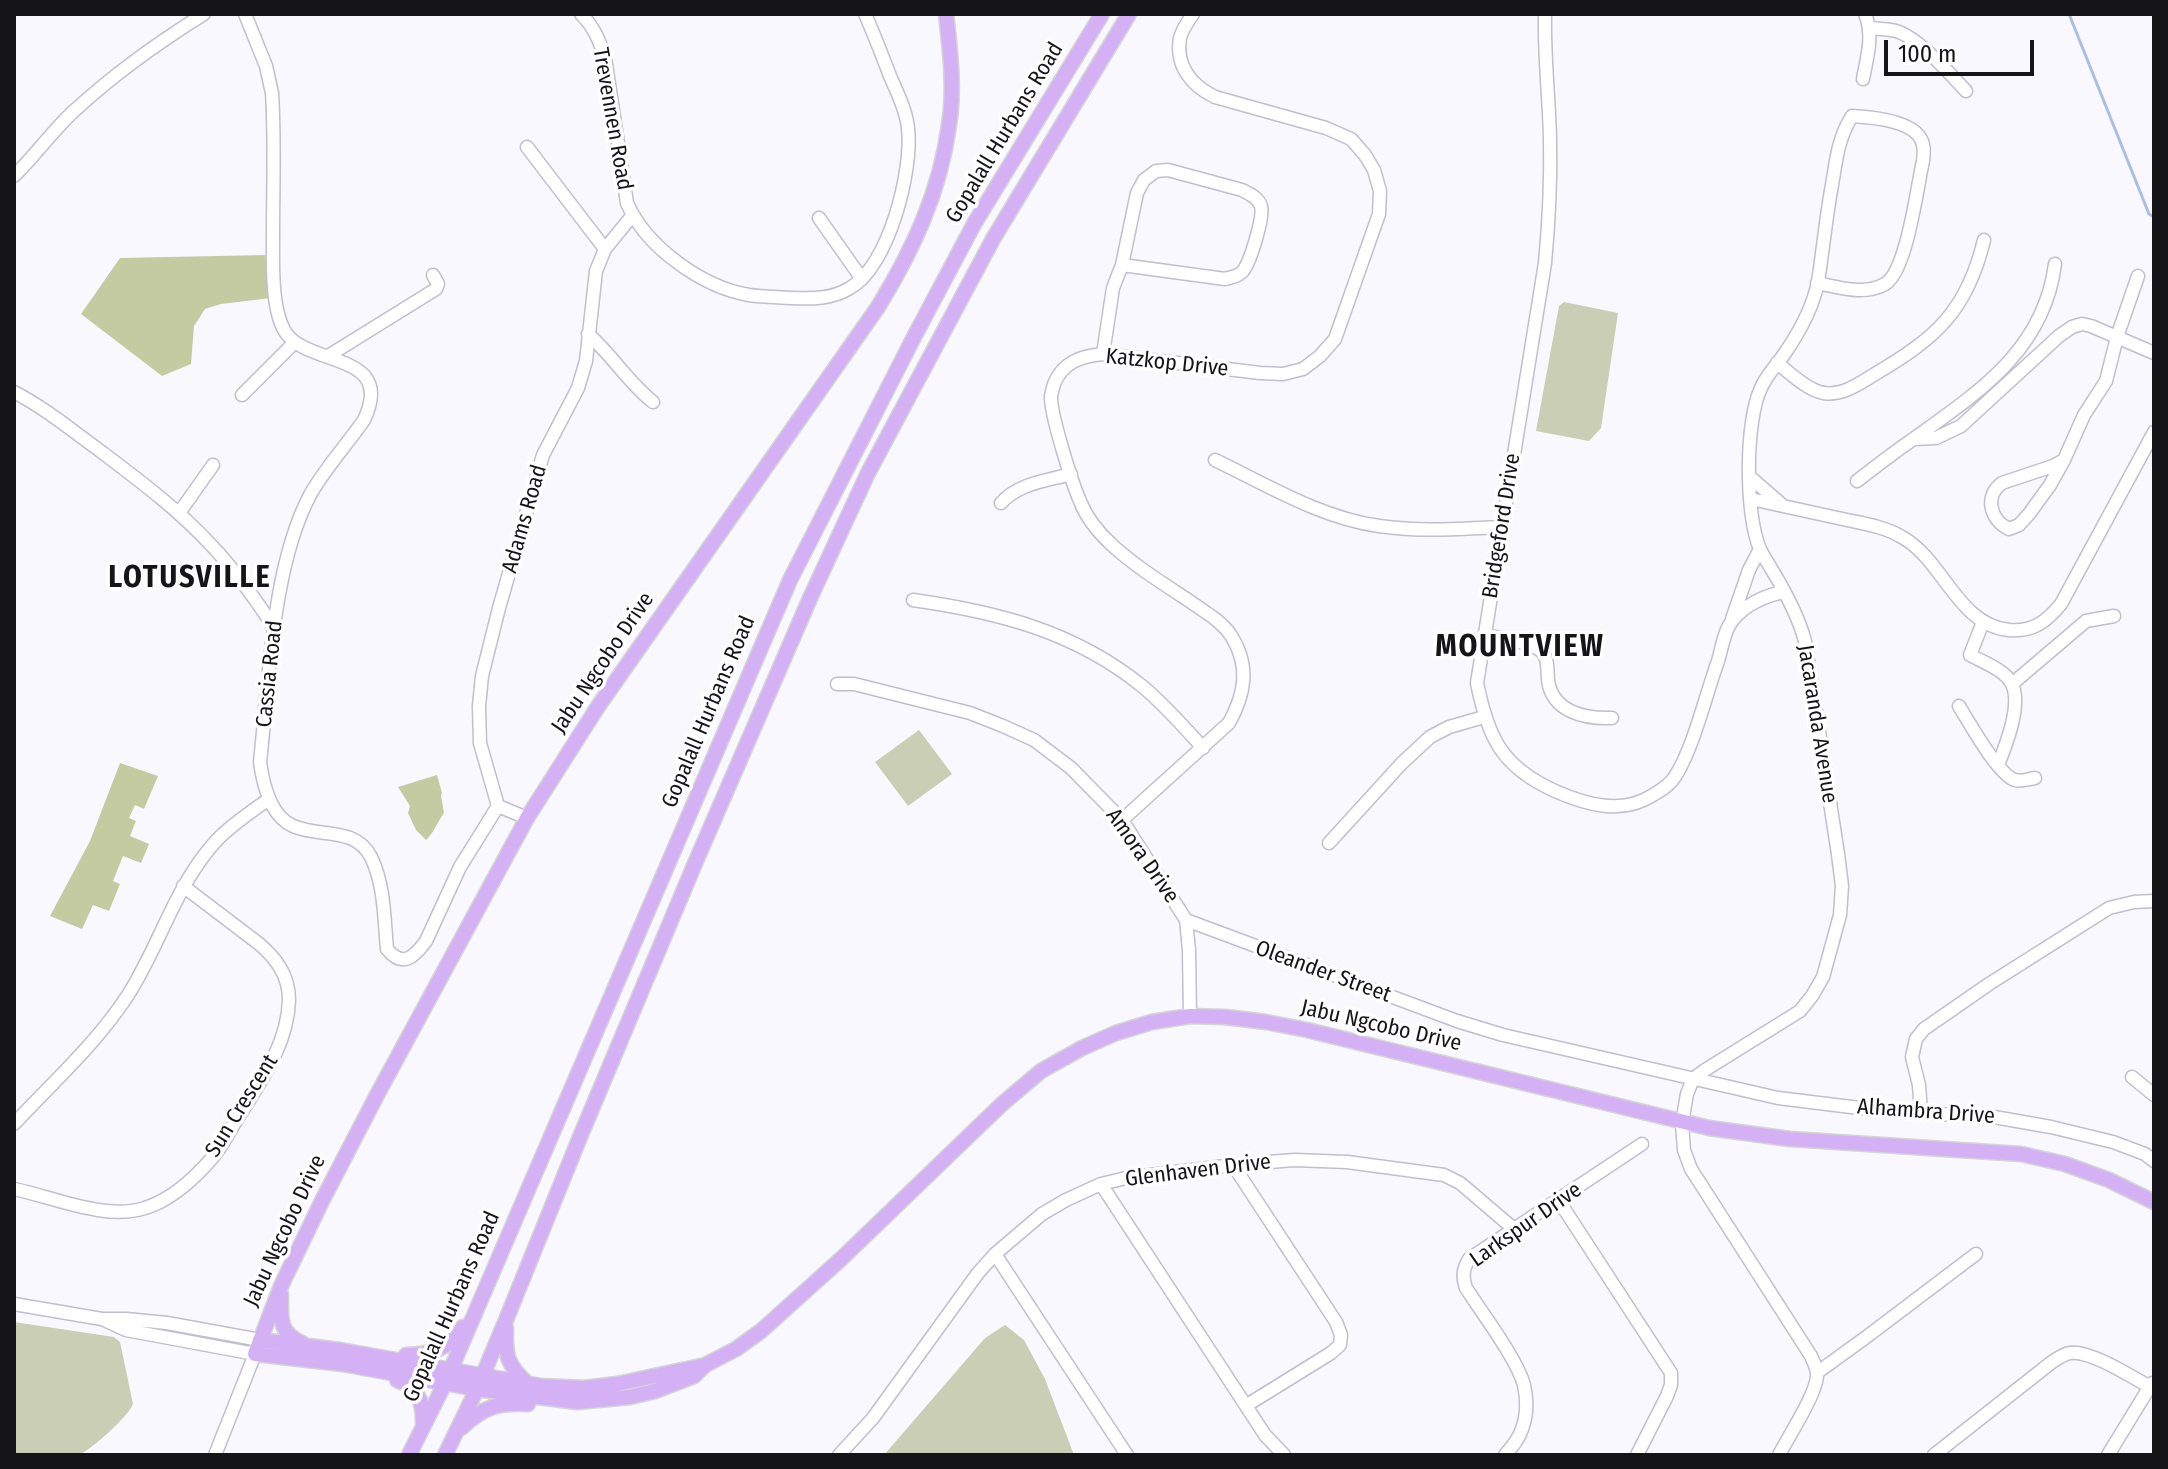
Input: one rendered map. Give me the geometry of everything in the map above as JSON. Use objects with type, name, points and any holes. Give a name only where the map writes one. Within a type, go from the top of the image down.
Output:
[{"type":"main road","name":"Jabu Ngcobo Drive","points":[[258,1347],[281,1286],[363,1120],[527,818],[599,705],[901,270],[925,220],[939,180],[950,123],[951,66],[946,14]]},
{"type":"main road","name":"Gopalall Hurbans Road","points":[[409,1455],[448,1376],[790,580],[974,224],[1102,14]]},
{"type":"main road","name":"Gopalall Hurbans Road","points":[[445,1455],[506,1320],[690,875],[868,473],[993,239],[1129,14]]},
{"type":"main road","name":"Jabu Ngcobo Drive","points":[[479,1382],[584,1388],[705,1365],[736,1349],[761,1331],[1041,1071],[1116,1033],[1152,1022],[1190,1016],[1225,1017],[1307,1030],[1682,1123],[1738,1133],[2021,1154],[2080,1169],[2154,1202]]},
{"type":"main road","points":[[365,1355],[421,1355],[435,1351],[459,1334],[491,1274]]},
{"type":"main road","points":[[281,1286],[281,1318],[286,1333],[315,1348]]},
{"type":"main road","points":[[506,1320],[507,1357],[511,1366],[529,1384]]},
{"type":"main road","name":"Jabu Ngcobo Drive","points":[[258,1347],[315,1348],[365,1355],[448,1376],[577,1402],[630,1397],[655,1391],[694,1376],[705,1365]]},
{"type":"main road","name":"Jabu Ngcobo Drive","points":[[258,1347],[373,1370],[448,1376]]},
{"type":"main road","points":[[373,1370],[406,1383],[415,1390],[423,1405],[423,1426]]},
{"type":"main road","points":[[455,1434],[482,1410],[495,1405],[577,1402]]},
{"type":"street","points":[[15,172],[96,91],[204,14]]},
{"type":"street","points":[[242,395],[295,342],[283,328],[275,281],[272,93],[266,66],[245,14]]},
{"type":"street","name":"Trevennen Road","points":[[581,14],[599,38],[605,57],[627,203],[632,216],[670,257],[696,274],[746,294],[814,300],[854,287],[862,279]]},
{"type":"street","points":[[819,218],[862,279],[882,247],[903,194],[909,159],[908,126],[865,14]]},
{"type":"street","name":"Katzkop Drive","points":[[1122,820],[1229,723],[1239,704],[1244,681],[1243,662],[1223,625],[1110,544],[1085,511],[1053,412],[1051,396],[1061,371],[1072,361],[1086,355],[1103,354],[1260,373],[1283,374],[1303,369],[1335,339],[1379,214],[1380,191],[1374,170],[1351,139],[1326,128],[1215,97],[1199,89],[1187,75],[1181,55],[1180,38],[1193,14]]},
{"type":"street","name":"Bridgeford Drive","points":[[1545,14],[1550,139],[1550,213],[1545,263],[1477,683],[1484,717],[1501,751],[1534,781],[1573,799],[1600,806],[1623,808],[1644,802],[1662,790],[1675,776],[1689,745],[1749,570],[1760,549]]},
{"type":"street","points":[[1863,79],[1870,28],[1865,14]]},
{"type":"street","points":[[1870,28],[1899,31],[1937,60],[1966,91]]},
{"type":"street","name":"Jacaranda Avenue","points":[[1693,1079],[1800,1011],[1823,977],[1840,915],[1840,865],[1805,641],[1798,616],[1760,549],[1754,529],[1750,433],[1754,405],[1767,376],[1801,328],[1811,306],[1843,130],[1852,116],[1876,118],[1909,128],[1918,134],[1924,145],[1923,161],[1903,257],[1896,273],[1886,284],[1871,289],[1852,290],[1817,283]]},
{"type":"street","points":[[527,147],[605,249]]},
{"type":"street","points":[[1103,354],[1113,288],[1122,265],[1137,193],[1144,180],[1156,171],[1168,170],[1242,190],[1253,195],[1261,206],[1260,220],[1245,269],[1237,276],[1225,279],[1122,265]]},
{"type":"street","name":"Adams Road","points":[[498,806],[480,743],[482,676],[543,455],[578,388],[586,361],[596,271],[605,249],[632,216]]},
{"type":"street","points":[[1777,363],[1814,390],[1833,393],[1850,388],[1900,359],[1931,337],[1957,307],[1976,269],[1984,240]]},
{"type":"street","points":[[1857,481],[1962,405],[2011,361],[2041,316],[2055,264]]},
{"type":"street","points":[[328,356],[436,289],[438,284],[433,275]]},
{"type":"street","points":[[2064,460],[1995,488],[1990,505],[2001,525],[2009,529],[2019,525],[2050,485],[2064,460],[2084,415],[2106,381],[2138,276]]},
{"type":"street","points":[[1913,439],[1936,438],[1961,426],[2072,327],[2082,324],[2091,326],[2154,353]]},
{"type":"street","points":[[588,334],[653,402]]},
{"type":"street","name":"Cassia Road","points":[[269,799],[260,762],[275,629],[297,525],[318,482],[364,420],[371,403],[370,387],[360,372],[345,362],[307,350],[295,342]]},
{"type":"street","points":[[14,392],[62,422],[179,513],[229,564],[275,629]]},
{"type":"street","points":[[1751,499],[1898,534],[1916,545],[1964,605],[1983,622],[2002,629],[2022,631],[2048,619],[2061,604],[2154,432]]},
{"type":"street","points":[[1215,460],[1320,510],[1377,526],[1426,530],[1501,527]]},
{"type":"street","points":[[179,513],[213,465]]},
{"type":"street","points":[[1001,503],[1010,493],[1023,487],[1071,474]]},
{"type":"street","points":[[1750,477],[1782,506]]},
{"type":"street","points":[[1754,529],[1762,519],[1782,506]]},
{"type":"street","points":[[1731,622],[1752,604],[1770,594],[1784,592]]},
{"type":"street","points":[[913,600],[989,613],[1061,637],[1142,686],[1203,748]]},
{"type":"street","points":[[2012,684],[2086,621],[2114,616]]},
{"type":"street","points":[[1983,622],[1970,655],[2001,673],[2012,684],[2014,715],[1998,765]]},
{"type":"street","points":[[1484,635],[1540,650],[1547,660],[1550,690],[1565,709],[1596,719],[1612,718]]},
{"type":"street","name":"Amora Drive","points":[[837,684],[854,684],[970,713],[1034,740],[1071,768],[1122,820],[1186,920],[1190,1016]]},
{"type":"street","points":[[1959,706],[1998,765],[2013,780],[2035,778]]},
{"type":"street","points":[[1329,843],[1430,737],[1449,727],[1484,717]]},
{"type":"street","points":[[14,1124],[112,1018],[146,963],[195,867],[218,839],[269,799],[293,827],[339,834],[361,844],[371,857],[380,885],[387,949],[394,957],[402,959],[410,958],[426,941],[460,867],[498,806],[527,818]]},
{"type":"street","name":"Sun Crescent","points":[[14,1189],[111,1212],[134,1211],[157,1204],[176,1192],[214,1157],[263,1077],[282,1039],[287,1018],[289,998],[282,970],[269,952],[183,886]]},
{"type":"street","points":[[1921,1113],[1919,1085],[1912,1057],[1916,1039],[1924,1029],[2109,908],[2154,901]]},
{"type":"street","name":"Oleander Street","points":[[1186,920],[1457,1021],[1503,1035],[1693,1079]]},
{"type":"street","points":[[2132,1077],[2154,1095]]},
{"type":"street","points":[[1693,1079],[1682,1123],[1684,1150],[1691,1169],[1811,1356],[1818,1372],[1809,1398],[1779,1455]]},
{"type":"street","name":"Alhambra Drive","points":[[1693,1079],[1778,1098],[1921,1113],[1994,1117],[2113,1142],[2149,1157]]},
{"type":"street","points":[[2149,1157],[2154,1143]]},
{"type":"street","name":"Larkspur Drive","points":[[1505,1455],[1524,1426],[1524,1385],[1513,1361],[1466,1288],[1462,1279],[1464,1268],[1469,1259],[1642,1144]]},
{"type":"street","name":"Glenhaven Drive","points":[[839,1455],[873,1418],[995,1254],[1042,1214],[1101,1184],[1233,1165],[1294,1160],[1347,1162],[1444,1175],[1460,1183],[1514,1229]]},
{"type":"street","points":[[1233,1165],[1318,1291],[1341,1335],[1340,1345],[1331,1353],[1247,1405]]},
{"type":"street","points":[[1101,1184],[1265,1435],[1284,1455]]},
{"type":"street","points":[[1559,1201],[1671,1373],[1667,1396],[1637,1455]]},
{"type":"street","points":[[995,1254],[1127,1455]]},
{"type":"street","points":[[1818,1372],[1976,1254]]},
{"type":"street","points":[[14,1304],[102,1319],[126,1330],[258,1347],[215,1455]]},
{"type":"street","points":[[1934,1455],[2067,1353],[2097,1359],[2152,1384],[2108,1455]]},
{"type":"green space","points":[[265,255],[271,298],[205,309],[194,326],[191,364],[162,376],[81,314],[120,258]]},
{"type":"green space","points":[[1564,302],[1618,313],[1601,428],[1589,441],[1536,431],[1559,306]]},
{"type":"green space","points":[[919,730],[952,774],[908,806],[875,762]]},
{"type":"green space","points":[[120,763],[158,776],[144,809],[135,805],[129,818],[136,821],[130,836],[149,844],[141,863],[123,856],[113,881],[120,884],[109,911],[93,905],[82,929],[50,916],[90,841]]},
{"type":"green space","points":[[437,775],[444,813],[426,840],[416,830],[408,813],[410,806],[398,787]]},
{"type":"green space","points":[[14,1322],[114,1337],[120,1342],[133,1404],[117,1425],[84,1452],[66,1456],[14,1455]]},
{"type":"green space","points":[[1005,1325],[1024,1340],[1045,1379],[1074,1455],[884,1455],[985,1338]]},
{"type":"waterway","points":[[2069,14],[2149,214],[2154,217]]},
{"type":"district","name":"LOTUSVILLE","points":[[190,579]]},
{"type":"district","name":"MOUNTVIEW","points":[[1520,648]]}]
